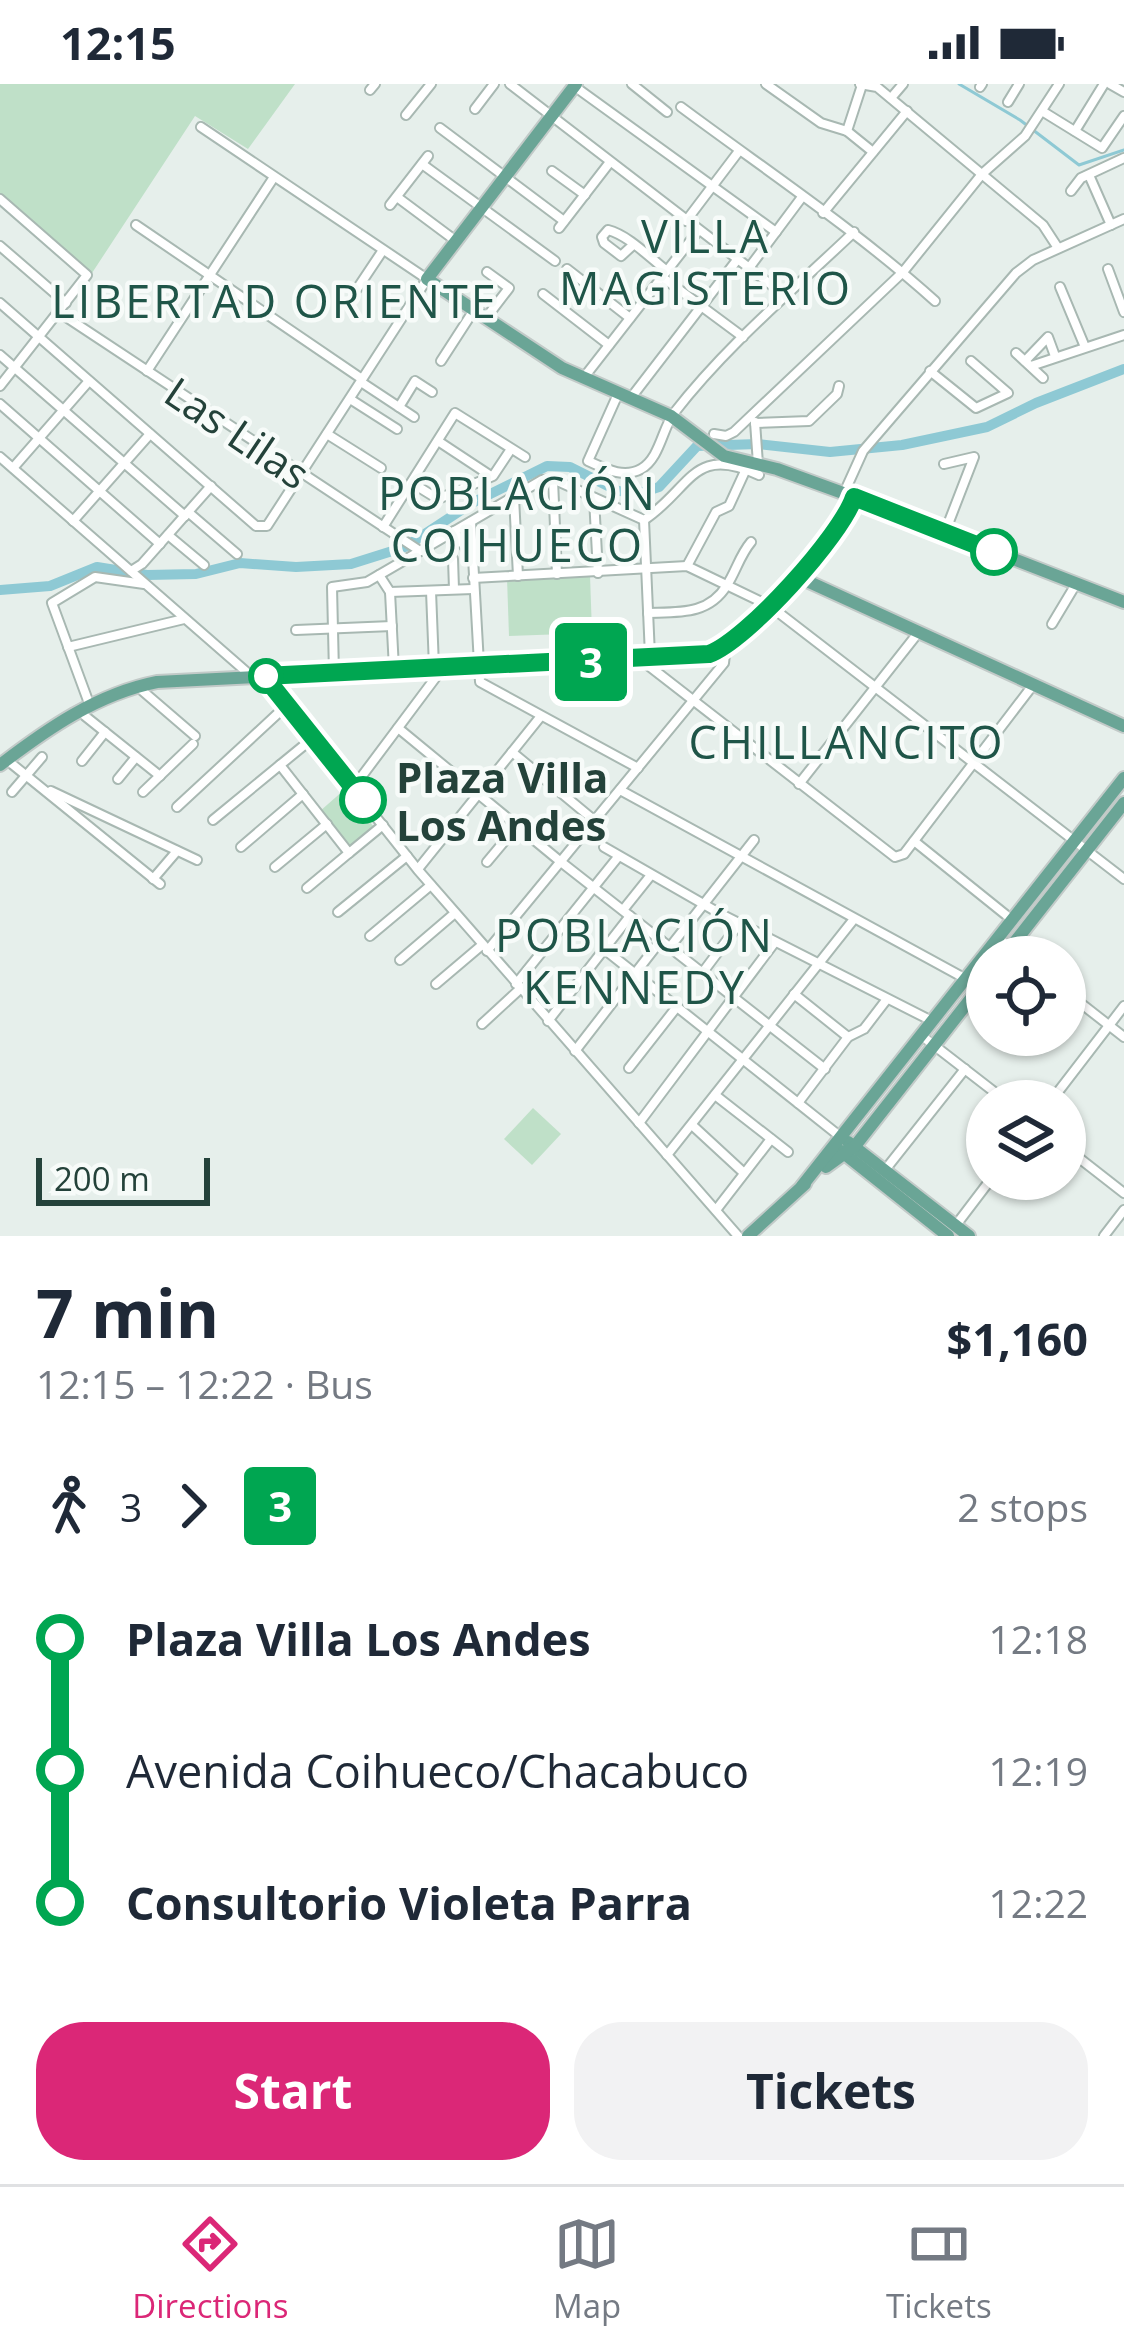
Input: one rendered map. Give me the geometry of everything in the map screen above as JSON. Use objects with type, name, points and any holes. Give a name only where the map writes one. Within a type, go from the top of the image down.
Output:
[{"type":"main road","points":[[575,85],[428,279],[583,378],[707,436],[724,456],[849,495],[1124,602]]},
{"type":"main road","points":[[4,763],[86,708],[164,681],[701,656],[727,646],[770,606],[841,522],[849,495]]},
{"type":"main road","points":[[796,576],[1124,726]]},
{"type":"main road","points":[[1000,936],[1124,778]]},
{"type":"main road","points":[[1025,936],[1124,803]]},
{"type":"main road","points":[[844,1146],[966,979]]},
{"type":"main road","points":[[748,1236],[844,1146],[966,1005]]},
{"type":"main road","points":[[844,1146],[885,1170],[950,1232]]},
{"type":"main road","points":[[844,1146],[950,1232],[969,1236]]},
{"type":"street","points":[[406,115],[431,84]]},
{"type":"street","points":[[475,109],[494,84]]},
{"type":"street","points":[[510,84],[787,297]]},
{"type":"street","points":[[632,84],[668,112]]},
{"type":"street","points":[[766,84],[821,124],[847,130],[873,152]]},
{"type":"street","points":[[847,130],[861,84],[877,87],[1043,224],[1058,248]]},
{"type":"street","points":[[891,98],[903,84]]},
{"type":"street","points":[[1008,102],[1019,84]]},
{"type":"street","points":[[707,436],[732,434],[903,272],[982,174],[1032,127],[1059,84]]},
{"type":"street","points":[[1075,131],[1107,84],[1124,92]]},
{"type":"street","points":[[575,85],[776,232]]},
{"type":"street","points":[[682,107],[854,232],[935,301]]},
{"type":"street","points":[[823,213],[907,111]]},
{"type":"street","points":[[1042,111],[1102,148],[1124,116]]},
{"type":"street","points":[[0,303],[262,528],[269,524],[428,279],[201,127]]},
{"type":"street","points":[[440,128],[562,225],[610,162]]},
{"type":"street","points":[[686,221],[739,151]]},
{"type":"street","points":[[1071,190],[1124,158]]},
{"type":"street","points":[[457,241],[394,201],[425,160],[555,261]]},
{"type":"street","points":[[553,170],[585,195]]},
{"type":"street","points":[[1089,175],[1111,225]]},
{"type":"street","points":[[147,371],[274,176]]},
{"type":"street","points":[[749,268],[802,197]]},
{"type":"street","points":[[0,199],[87,275],[0,386]]},
{"type":"street","points":[[849,495],[863,451],[1016,273],[1124,219]]},
{"type":"street","points":[[136,225],[414,417]]},
{"type":"street","points":[[583,378],[698,231]]},
{"type":"street","points":[[737,260],[624,396],[588,460],[614,472],[641,469],[651,459],[671,416],[743,338],[854,232]]},
{"type":"street","points":[[634,245],[743,338]]},
{"type":"street","points":[[0,246],[66,303]]},
{"type":"street","points":[[357,289],[383,250]]},
{"type":"street","points":[[567,268],[630,318]]},
{"type":"street","points":[[1108,268],[1124,312]]},
{"type":"street","points":[[442,361],[509,288],[487,272]]},
{"type":"street","points":[[1060,287],[1084,347]]},
{"type":"street","points":[[543,294],[609,345]]},
{"type":"street","name":"Las Lilas","points":[[57,311],[412,546]]},
{"type":"street","points":[[1028,364],[1124,335]]},
{"type":"street","points":[[1028,364],[1048,337],[1055,356]]},
{"type":"street","points":[[1016,353],[1043,377]]},
{"type":"street","points":[[0,355],[237,554]]},
{"type":"street","points":[[971,361],[1018,400]]},
{"type":"street","points":[[931,371],[976,408],[1009,393]]},
{"type":"street","points":[[13,468],[89,380]]},
{"type":"street","points":[[399,407],[415,382],[432,392]]},
{"type":"street","points":[[755,423],[809,421],[837,394],[839,386]]},
{"type":"street","points":[[350,399],[397,429]]},
{"type":"street","points":[[0,404],[160,544]]},
{"type":"street","points":[[687,566],[716,512],[729,506],[754,465],[756,409]]},
{"type":"street","points":[[383,527],[455,413],[525,458]]},
{"type":"street","points":[[73,521],[150,434]]},
{"type":"street","points":[[328,434],[381,468]]},
{"type":"street","points":[[438,440],[492,476]]},
{"type":"street","points":[[412,483],[437,499],[492,476],[511,449]]},
{"type":"street","points":[[0,457],[287,705],[431,885],[738,1236]]},
{"type":"street","points":[[944,464],[974,457],[945,532]]},
{"type":"street","points":[[644,520],[704,466],[754,465]]},
{"type":"street","points":[[334,673],[332,587],[363,583],[379,575],[412,546],[454,531],[542,480],[553,479],[644,520]]},
{"type":"street","points":[[553,479],[557,574]]},
{"type":"street","points":[[138,577],[211,486]]},
{"type":"street","points":[[514,496],[518,576]]},
{"type":"street","points":[[594,498],[598,572]]},
{"type":"street","points":[[644,520],[645,659],[890,855],[897,857],[914,841],[1034,684]]},
{"type":"street","points":[[471,521],[477,667],[482,684],[638,768]]},
{"type":"street","points":[[454,531],[472,556]]},
{"type":"street","points":[[168,535],[204,566]]},
{"type":"street","points":[[648,613],[698,610],[727,586],[751,542]]},
{"type":"street","points":[[453,560],[454,590]]},
{"type":"street","points":[[390,592],[454,590],[518,576],[687,566],[770,606],[1124,880]]},
{"type":"street","points":[[379,575],[390,592],[394,670]]},
{"type":"street","points":[[138,577],[95,577],[52,603],[86,708],[105,732],[160,776]]},
{"type":"street","points":[[1052,624],[1077,584]]},
{"type":"street","points":[[353,788],[439,668],[430,590]]},
{"type":"street","points":[[68,647],[186,619]]},
{"type":"street","points":[[296,630],[392,626]]},
{"type":"street","points":[[799,784],[917,633]]},
{"type":"street","points":[[436,984],[485,948],[562,862],[724,663],[727,646]]},
{"type":"street","points":[[138,687],[194,740],[143,792]]},
{"type":"street","points":[[177,807],[287,705]]},
{"type":"street","points":[[418,869],[541,716]]},
{"type":"street","points":[[398,728],[825,1069]]},
{"type":"street","points":[[82,761],[105,732]]},
{"type":"street","points":[[213,820],[313,738]]},
{"type":"street","points":[[213,751],[224,763]]},
{"type":"street","points":[[512,752],[595,820]]},
{"type":"street","points":[[12,792],[42,757]]},
{"type":"street","points":[[118,779],[136,757]]},
{"type":"street","points":[[4,763],[26,775],[156,882],[177,851]]},
{"type":"street","points":[[280,765],[349,853]]},
{"type":"street","points":[[38,785],[197,860]]},
{"type":"street","points":[[620,790],[966,979]]},
{"type":"street","points":[[241,847],[303,794]]},
{"type":"street","points":[[99,835],[112,820]]},
{"type":"street","points":[[275,867],[327,824]]},
{"type":"street","points":[[307,888],[383,825]]},
{"type":"street","points":[[487,862],[517,826]]},
{"type":"street","points":[[670,947],[754,839]]},
{"type":"street","points":[[914,841],[1012,920]]},
{"type":"street","points":[[604,848],[906,1009],[927,1029],[934,1045],[979,1080]]},
{"type":"street","points":[[338,912],[407,856]]},
{"type":"street","points":[[482,1024],[518,986],[618,857]]},
{"type":"street","points":[[548,1021],[604,949],[651,874]]},
{"type":"street","points":[[370,936],[431,885]]},
{"type":"street","points":[[400,960],[455,913]]},
{"type":"street","points":[[667,1155],[854,919]]},
{"type":"street","points":[[703,973],[740,924]]},
{"type":"street","points":[[575,1051],[661,940]]},
{"type":"street","points":[[639,1123],[775,942]]},
{"type":"street","points":[[604,949],[827,1126],[844,1146]]},
{"type":"street","points":[[794,994],[848,1037]]},
{"type":"street","points":[[798,1103],[848,1037],[864,1030],[886,999]]},
{"type":"street","points":[[1067,1080],[1124,1006]]},
{"type":"street","points":[[629,1068],[677,1007]]},
{"type":"street","points":[[1086,1007],[1124,1037]]},
{"type":"street","points":[[885,1170],[965,1069]]},
{"type":"street","points":[[715,1095],[788,1152]]},
{"type":"street","points":[[692,1125],[744,1173]]},
{"type":"street","points":[[716,1210],[771,1139]]},
{"type":"street","points":[[1086,1163],[1124,1193]]},
{"type":"street","points":[[950,1232],[975,1200]]},
{"type":"street","points":[[1104,1236],[1124,1210]]},
{"type":"green space","points":[[0,84],[295,84],[248,149],[195,116],[92,273],[0,195]]},
{"type":"green space","points":[[590,575],[592,633],[509,636],[507,578]]},
{"type":"green space","points":[[344,790],[374,827],[348,849],[319,812]]},
{"type":"green space","points":[[533,1108],[561,1134],[532,1165],[504,1139]]},
{"type":"waterway","points":[[959,84],[1020,120],[1079,165],[1124,150]]},
{"type":"waterway","points":[[0,590],[50,586],[97,567],[147,575],[196,574],[240,563],[351,564],[405,547],[472,503],[547,466],[570,467],[618,491],[644,492],[659,487],[697,446],[758,444],[830,452],[902,445],[987,427],[1124,369]]},
{"type":"bus line","name":"3","points":[[363,800],[264,676],[709,654],[748,629],[841,522],[854,497],[994,552]]},
{"type":"place","name":"Plaza Villa Los Andes","points":[[363,800]]},
{"type":"district","name":"VILLA MAGISTERIO","points":[[706,261]]},
{"type":"district","name":"LIBERTAD ORIENTE","points":[[275,300]]},
{"type":"district","name":"POBLACIÓN COIHUECO","points":[[518,518]]},
{"type":"district","name":"CHILLANCITO","points":[[847,741]]},
{"type":"district","name":"POBLACIÓN KENNEDY","points":[[635,960]]}]
